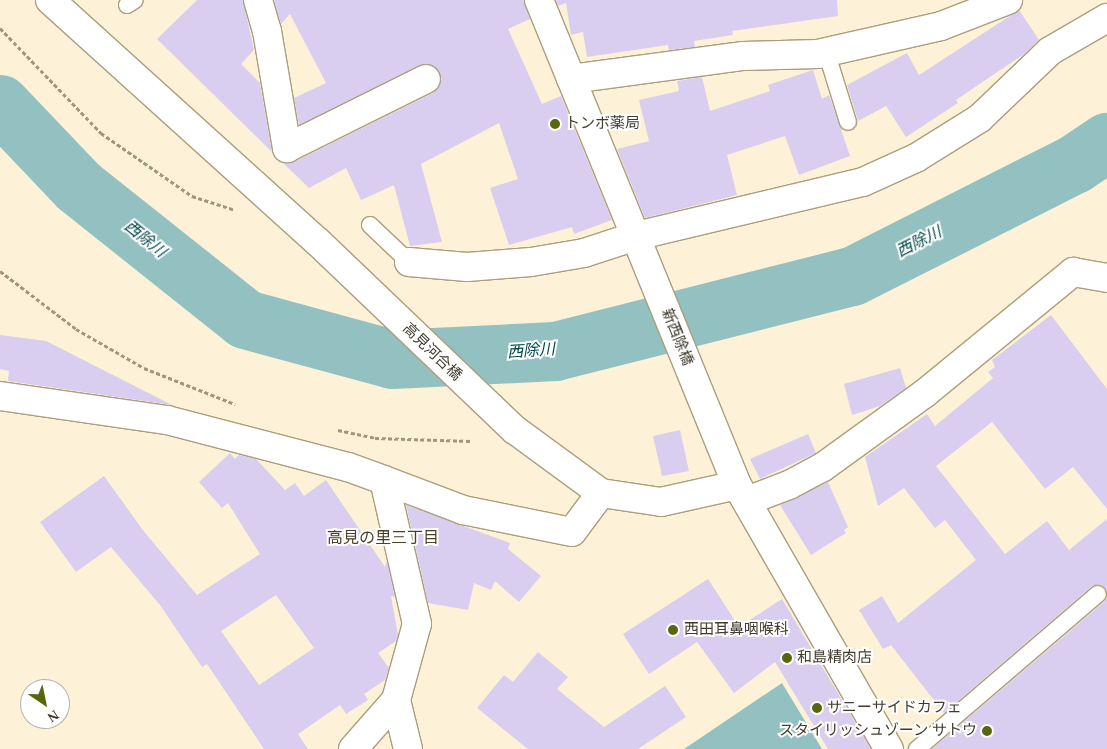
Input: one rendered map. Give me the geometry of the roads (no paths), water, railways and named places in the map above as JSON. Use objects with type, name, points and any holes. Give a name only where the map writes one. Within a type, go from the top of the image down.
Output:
[{"type":"street","name":"高見河合橋","points":[[50,0],[350,273],[515,430],[601,494]]},
{"type":"street","points":[[258,0],[267,31],[287,148],[426,79]]},
{"type":"street","name":"新西除橋","points":[[539,0],[742,493],[889,749]]},
{"type":"street","points":[[571,78],[743,56],[826,52],[941,26],[1008,0]]},
{"type":"street","points":[[409,262],[467,267],[531,262],[584,253],[636,238],[863,182],[916,158],[980,118],[1050,51],[1107,18]]},
{"type":"street","points":[[0,396],[167,420],[348,467],[463,510],[572,532],[601,494],[661,502],[742,493],[789,485],[823,467],[924,394],[1073,272],[1107,278]]},
{"type":"street","points":[[353,749],[396,700],[417,624],[384,480]]},
{"type":"street","points":[[396,700],[408,749]]},
{"type":"lane","points":[[826,52],[848,122]]},
{"type":"lane","points":[[370,225],[409,262]]},
{"type":"lane","points":[[917,749],[1098,594]]},
{"type":"water","points":[[782,683],[822,749],[684,749]]},
{"type":"waterway","name":"西除川","points":[[0,104],[78,186],[245,319],[392,359],[555,351],[852,276],[1074,164],[1107,142]]},
{"type":"place","name":"トンボ薬局","points":[[555,124]]},
{"type":"place","name":"西田耳鼻咽喉科","points":[[673,630]]},
{"type":"place","name":"和島精肉店","points":[[787,658]]},
{"type":"place","name":"サニーサイドカフェ","points":[[817,708]]},
{"type":"place","name":"スタイリッシュゾーン サトウ","points":[[987,731]]},
{"type":"district","name":"高見の里三丁目","points":[[383,538]]}]
